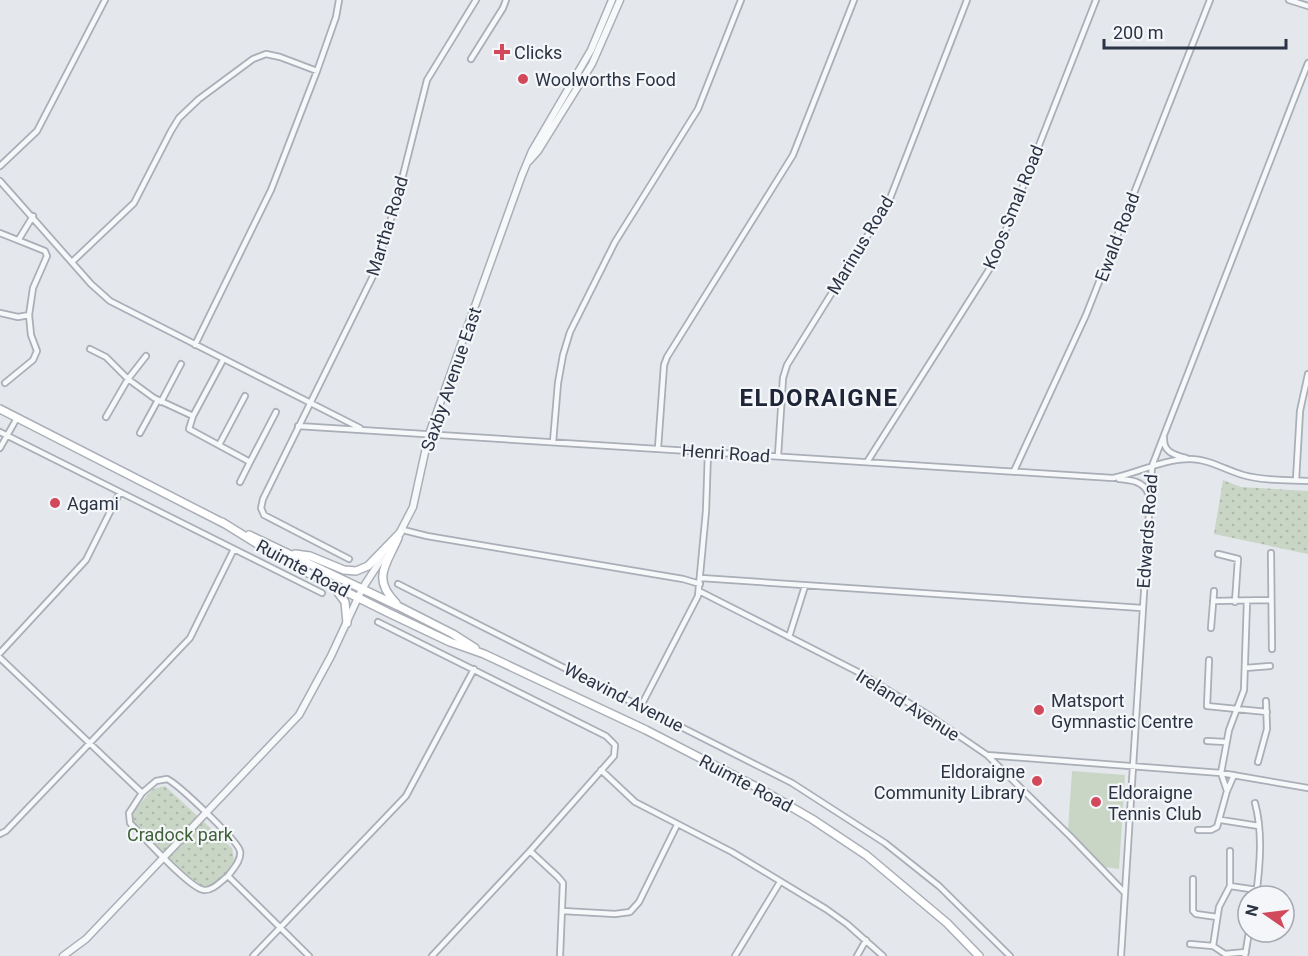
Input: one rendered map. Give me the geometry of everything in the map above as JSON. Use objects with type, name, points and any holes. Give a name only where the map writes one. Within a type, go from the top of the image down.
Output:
[{"type":"main road","name":"Ruimte Road","points":[[0,410],[222,522],[398,606],[453,634],[484,654]]},
{"type":"main road","name":"Ruimte Road","points":[[222,522],[288,562],[358,597],[450,642],[484,654],[732,773],[812,819],[880,866],[947,923],[979,956]]},
{"type":"main road","points":[[292,554],[310,556],[349,571],[356,571],[368,566],[401,531]]},
{"type":"main road","points":[[398,606],[389,596],[382,577],[384,567],[401,531]]},
{"type":"main road","points":[[327,581],[338,590],[344,600],[347,623]]},
{"type":"street","points":[[0,166],[37,131],[105,0]]},
{"type":"street","points":[[195,345],[271,190],[317,71],[336,17],[339,0]]},
{"type":"street","name":"Martha Road","points":[[349,559],[264,515],[261,508],[263,499],[374,274],[396,203],[427,80],[476,0]]},
{"type":"street","points":[[471,59],[506,0]]},
{"type":"street","name":"Saxby Avenue East","points":[[63,956],[86,939],[299,716],[312,694],[362,589],[401,531],[417,494],[429,434],[528,162],[539,138],[591,50],[612,0]]},
{"type":"street","name":"Saxby Avenue East","points":[[528,162],[538,151],[592,64],[620,0]]},
{"type":"street","points":[[553,442],[558,382],[570,332],[615,242],[698,109],[741,0]]},
{"type":"street","points":[[658,448],[664,365],[667,357],[793,155],[854,0]]},
{"type":"street","name":"Marinus Road","points":[[778,456],[783,378],[787,365],[889,201],[967,0]]},
{"type":"street","name":"Koos Smal Road","points":[[867,462],[992,265],[1096,0]]},
{"type":"street","name":"Ewald Road","points":[[1014,471],[1086,315],[1209,0]]},
{"type":"street","points":[[1289,0],[1308,6]]},
{"type":"street","points":[[72,262],[134,203],[171,131],[179,118],[193,104],[253,59],[266,54],[317,71]]},
{"type":"street","name":"Edwards Road","points":[[1121,956],[1152,466],[1308,63]]},
{"type":"street","points":[[0,181],[110,301],[362,429]]},
{"type":"street","points":[[19,239],[33,216]]},
{"type":"street","points":[[0,233],[19,239],[47,253],[46,262],[33,288],[29,315],[31,335],[38,351],[33,360],[5,383]]},
{"type":"street","points":[[0,313],[18,317],[29,315]]},
{"type":"street","points":[[90,349],[112,362],[128,379],[160,401],[193,416]]},
{"type":"street","points":[[106,417],[128,379],[146,357]]},
{"type":"street","points":[[223,360],[193,416],[189,429],[250,462]]},
{"type":"street","points":[[140,433],[181,364]]},
{"type":"street","points":[[1296,480],[1300,411],[1308,374]]},
{"type":"street","points":[[219,445],[245,396]]},
{"type":"street","points":[[240,482],[276,412]]},
{"type":"street","points":[[0,448],[17,418]]},
{"type":"street","name":"Henri Road","points":[[298,426],[1113,478],[1152,466],[1189,459]]},
{"type":"street","points":[[0,432],[322,593]]},
{"type":"street","points":[[1164,432],[1165,447],[1172,453],[1189,459],[1206,462],[1245,476],[1308,481]]},
{"type":"street","points":[[641,705],[695,604],[699,591],[708,452]]},
{"type":"street","points":[[1113,478],[1139,483],[1149,495]]},
{"type":"street","points":[[0,653],[86,560],[120,492]]},
{"type":"street","points":[[401,531],[683,579],[700,584]]},
{"type":"street","points":[[0,834],[12,825],[190,638],[234,549]]},
{"type":"street","points":[[1218,554],[1238,559],[1235,602]]},
{"type":"street","points":[[1271,554],[1272,649]]},
{"type":"street","points":[[701,578],[1142,608]]},
{"type":"street","name":"Weavind Avenue","points":[[398,584],[792,783],[885,843],[939,886],[1010,956]]},
{"type":"street","points":[[789,637],[805,586]]},
{"type":"street","name":"Ireland Avenue","points":[[699,591],[858,672],[930,716],[987,755],[1125,893]]},
{"type":"street","points":[[1211,628],[1214,591]]},
{"type":"street","points":[[1213,601],[1271,600]]},
{"type":"street","points":[[1227,791],[1221,772],[1229,730],[1243,696],[1247,601]]},
{"type":"street","points":[[378,622],[606,736],[615,745],[614,756],[530,851],[432,956]]},
{"type":"street","points":[[0,658],[142,793]]},
{"type":"street","points":[[1209,660],[1207,705],[1267,712]]},
{"type":"street","points":[[1245,668],[1270,666]]},
{"type":"street","points":[[253,956],[406,796],[474,669]]},
{"type":"street","points":[[1258,762],[1267,729],[1266,701]]},
{"type":"street","points":[[1207,741],[1227,742]]},
{"type":"street","points":[[987,755],[1221,772],[1308,788]]},
{"type":"street","points":[[600,770],[635,802],[732,852],[826,909],[883,956]]},
{"type":"street","points":[[1198,831],[1215,829],[1221,820],[1227,791],[1234,775]]},
{"type":"street","points":[[166,779],[206,813],[240,849],[240,858],[228,876],[212,889],[200,889],[163,857],[129,823],[129,813],[142,793],[156,781],[166,779]]},
{"type":"street","points":[[1255,803],[1259,826],[1260,858],[1257,884]]},
{"type":"street","points":[[1221,820],[1259,826]]},
{"type":"street","points":[[563,911],[615,915],[630,912],[639,902],[677,825]]},
{"type":"street","points":[[530,851],[562,882],[560,956]]},
{"type":"street","points":[[1213,946],[1220,903],[1230,886],[1230,851]]},
{"type":"street","points":[[228,876],[309,956]]},
{"type":"street","points":[[1193,879],[1193,911],[1196,914],[1217,917]]},
{"type":"street","points":[[735,956],[780,882]]},
{"type":"street","points":[[1230,886],[1236,888]]},
{"type":"street","points":[[856,956],[866,940]]},
{"type":"street","points":[[1190,944],[1213,946],[1225,954],[1245,954]]},
{"type":"street","points":[[440,948],[440,956]]},
{"type":"green space","points":[[1223,480],[1241,487],[1308,491],[1308,554],[1214,534]]},
{"type":"green space","name":"Eldoraigne Tennis Club","points":[[1072,771],[1125,775],[1119,869],[1104,867],[1068,830]]},
{"type":"green space","name":"Cradock park","points":[[165,786],[232,848],[234,860],[219,881],[214,884],[195,886],[133,825],[132,813],[153,789]]},
{"type":"place","name":"Clicks","points":[[502,52]]},
{"type":"place","name":"Woolworths Food","points":[[523,79]]},
{"type":"place","name":"Agami","points":[[55,503]]},
{"type":"place","name":"Matsport Gymnastic Centre","points":[[1039,710]]},
{"type":"place","name":"Eldoraigne Community Library","points":[[1037,781]]},
{"type":"place","name":"Eldoraigne Tennis Club","points":[[1096,802]]},
{"type":"district","name":"ELDORAIGNE","points":[[819,398]]}]
